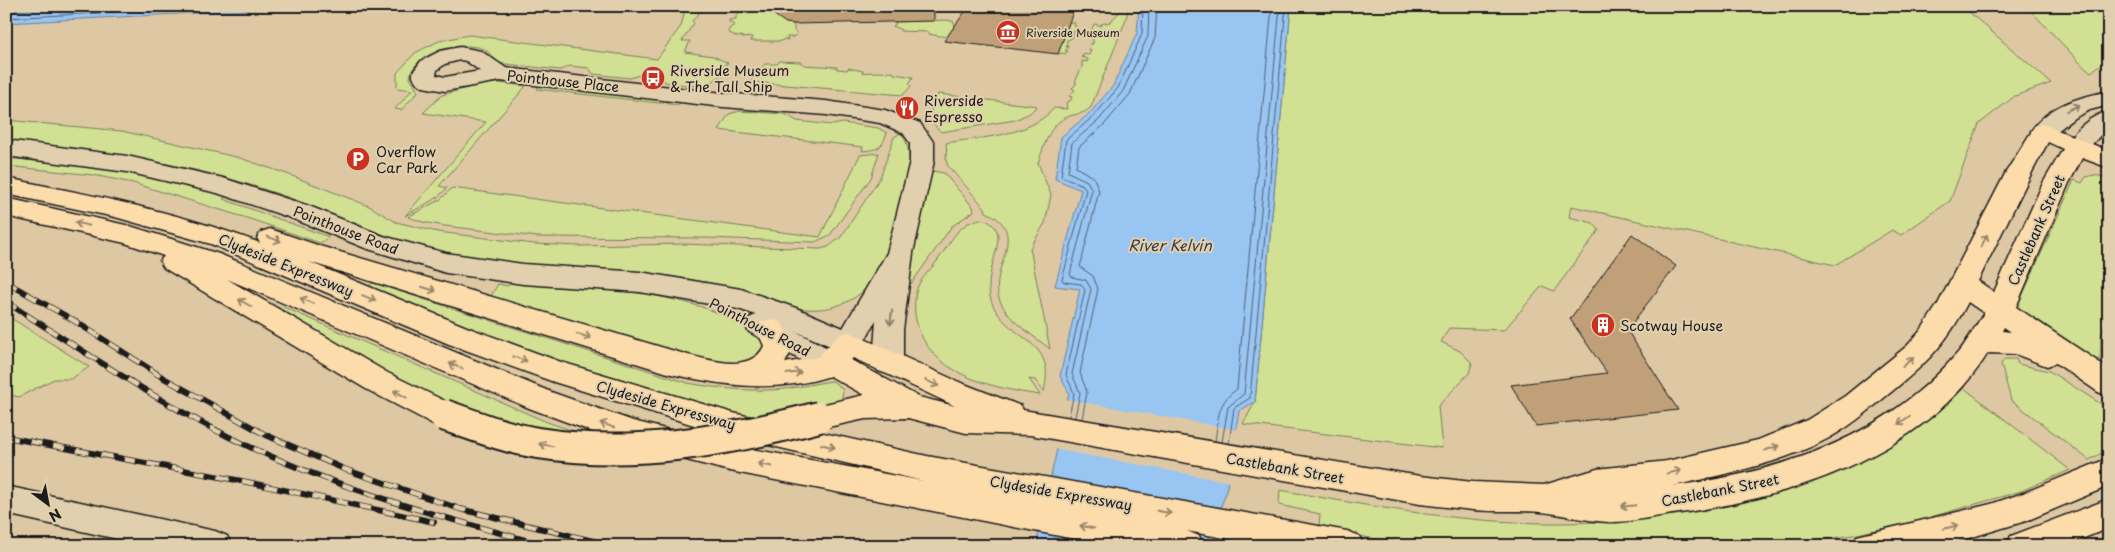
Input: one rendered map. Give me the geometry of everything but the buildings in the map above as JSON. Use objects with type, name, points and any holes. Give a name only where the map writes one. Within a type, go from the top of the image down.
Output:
[{"type":"main road","points":[[2043,130],[2109,160]]},
{"type":"main road","name":"Castlebank Street","points":[[1541,498],[1598,483],[1667,474],[1725,462],[1790,442],[1818,428],[1856,404],[1917,354],[1950,309],[2019,172],[2043,130]]},
{"type":"main road","name":"Castlebank Street","points":[[130,235],[377,381],[444,416],[493,434],[551,446],[632,450],[702,445],[818,417],[861,398],[883,406],[911,407],[966,421],[1030,422],[1420,490],[1472,496],[1541,498],[1609,508],[1661,502],[1745,488],[1784,478],[1839,456],[1885,433],[1924,405],[1966,364],[2000,310],[2056,183],[2077,145]]},
{"type":"main road","points":[[6,175],[56,180],[148,199],[245,229],[313,254],[671,363],[718,373],[757,377],[797,373],[840,353],[861,398],[888,363]]},
{"type":"main road","name":"Clydeside Expressway","points":[[6,186],[116,209],[220,238],[459,336],[554,372],[921,481],[1187,546]]},
{"type":"main road","name":"Clydeside Expressway","points":[[6,207],[130,235],[209,261],[531,397],[631,433],[730,458],[921,481],[1299,537],[1347,546]]},
{"type":"main road","points":[[1963,285],[2109,384]]},
{"type":"main road","points":[[742,376],[760,369],[776,354],[779,346],[771,330]]},
{"type":"main road","points":[[1980,343],[1998,340],[2035,349],[2109,392]]},
{"type":"main road","name":"Castlebank Street","points":[[840,353],[888,363],[966,398],[1030,422]]},
{"type":"main road","points":[[1725,462],[1745,488]]},
{"type":"main road","points":[[1869,546],[1979,521],[2022,508],[2060,494],[2109,471]]},
{"type":"main road","points":[[2023,546],[2109,513]]},
{"type":"street","name":"Pointhouse Place","points":[[500,74],[723,100],[826,108],[898,120],[912,128],[922,142],[922,161],[900,253],[889,330],[888,363]]},
{"type":"street","name":"Castlebank Street","points":[[2043,130],[2053,120],[2076,106],[2109,98]]},
{"type":"street","name":"Castlebank Street","points":[[2077,145],[2098,124],[2109,118]]},
{"type":"street","name":"Pointhouse Road","points":[[6,148],[84,156],[223,186],[300,212],[374,242],[446,263],[524,274],[640,282],[742,299],[786,315],[840,353]]},
{"type":"street","name":"Pointhouse Place","points":[[840,353],[900,253]]},
{"type":"street","name":"Pointhouse Road","points":[[689,291],[771,330],[840,353]]},
{"type":"street","points":[[7,501],[215,546]]},
{"type":"green space","points":[[686,6],[702,6],[702,8],[692,21],[694,23],[682,41],[690,41],[685,52],[713,56],[728,63],[722,66],[726,67],[720,75],[707,84],[692,85],[665,82],[661,76],[642,74],[630,78],[593,74],[589,68],[570,66],[560,70],[497,63],[490,53],[484,49],[464,46],[440,50],[419,61],[413,69],[410,78],[418,92],[401,110],[395,109],[412,90],[397,88],[397,73],[415,53],[439,41],[469,35],[657,59],[681,26]]},
{"type":"green space","points":[[757,6],[782,6],[780,18],[786,23],[794,24],[794,30],[797,34],[793,37],[787,37],[788,40],[784,39],[782,41],[750,41],[752,37],[737,37],[728,32],[735,25],[729,22],[729,20],[736,19],[736,15],[740,12],[749,13]]},
{"type":"green space","points":[[1125,6],[1129,6],[1125,22],[1091,107],[1083,113],[1061,120],[1051,130],[1038,163],[1051,195],[1045,223],[1030,248],[1050,349],[1015,322],[1004,309],[1000,301],[998,288],[1007,240],[1006,230],[999,220],[986,212],[985,208],[948,166],[946,143],[1004,134],[1032,125],[1044,118],[1054,108],[1067,109],[1066,103],[1071,100],[1072,97],[1069,96],[1075,90],[1072,88],[1077,83],[1075,82],[1082,67],[1082,61],[1087,62],[1088,59],[1081,57],[1084,56],[1082,54],[1089,55],[1091,50],[1089,49],[1090,44],[1093,44],[1093,39],[1089,37],[1094,24],[1102,26],[1101,24],[1110,22]]},
{"type":"green space","points":[[1291,6],[1962,6],[2051,83],[2015,96],[1979,124],[1950,201],[1901,235],[1892,230],[1835,265],[1571,206],[1569,217],[1593,223],[1599,230],[1554,291],[1542,286],[1504,330],[1449,328],[1441,342],[1460,351],[1472,363],[1469,373],[1438,406],[1442,448],[1243,424],[1255,402]]},
{"type":"green space","points":[[2031,11],[2109,12],[2109,58],[2091,72],[2086,69]]},
{"type":"green space","points":[[947,20],[954,22],[955,25],[947,37],[928,34],[929,32],[900,31],[893,26],[896,24],[895,22]]},
{"type":"green space","points":[[1069,22],[1075,23],[1074,26],[1077,27],[1075,31],[1070,33],[1074,34],[1072,38],[1067,40],[1066,47],[1069,46],[1065,51],[1068,51],[1065,54],[1058,54]]},
{"type":"green space","points":[[780,61],[837,67],[837,69],[847,70],[848,68],[863,71],[862,73],[893,72],[894,74],[913,77],[909,84],[911,86],[903,95],[751,82],[765,64],[777,64]]},
{"type":"green space","points":[[499,83],[526,86],[439,186],[447,188],[438,197],[405,216],[486,122],[423,113],[442,95],[482,84]]},
{"type":"green space","points":[[541,85],[682,100],[678,105],[537,89]]},
{"type":"green space","points":[[938,94],[1037,106],[1030,113],[1015,120],[941,132],[931,118],[931,110]]},
{"type":"green space","points":[[740,111],[785,114],[797,121],[832,125],[843,123],[878,128],[887,133],[879,147],[873,150],[862,151],[863,147],[719,130],[729,114]]},
{"type":"green space","points":[[6,120],[122,131],[240,158],[369,206],[396,222],[438,232],[534,244],[579,246],[682,244],[820,249],[828,247],[841,237],[880,178],[894,137],[901,133],[909,154],[909,166],[905,191],[888,251],[869,285],[849,301],[823,309],[811,309],[787,306],[726,287],[688,279],[519,266],[432,250],[384,235],[290,198],[234,180],[137,158],[6,141]]},
{"type":"green space","points":[[879,153],[871,178],[830,235],[815,242],[706,238],[538,237],[445,226],[408,217],[441,199],[452,188],[820,237],[860,155]]},
{"type":"green space","points":[[6,158],[105,168],[191,186],[226,196],[223,199],[329,237],[320,243],[133,183],[93,175],[6,166]]},
{"type":"green space","points":[[932,171],[944,173],[973,207],[974,211],[952,226],[911,284],[908,284],[914,247]]},
{"type":"green space","points":[[2094,175],[2109,178],[2109,312],[2101,336],[2100,359],[2093,360],[2015,312],[2074,180],[2082,183],[2086,177]]},
{"type":"green space","points":[[980,219],[992,224],[998,235],[989,283],[991,300],[1002,319],[1040,353],[1046,369],[1044,392],[1035,380],[1029,379],[1040,395],[983,383],[965,376],[948,366],[934,354],[923,339],[916,320],[915,298],[924,276],[959,230],[968,223]]},
{"type":"green space","points":[[512,281],[648,294],[683,302],[716,312],[745,326],[768,344],[750,368],[682,357],[491,296],[498,284],[508,286]]},
{"type":"green space","points":[[373,283],[688,383],[724,388],[761,390],[785,389],[832,381],[843,390],[842,398],[835,404],[770,423],[690,403],[542,357],[366,288]]},
{"type":"green space","points":[[281,306],[547,422],[609,443],[456,413],[271,312]]},
{"type":"green space","points":[[6,315],[89,367],[71,379],[54,379],[19,397],[6,394]]},
{"type":"green space","points":[[2005,359],[2016,359],[2018,364],[2049,371],[2109,409],[2109,449],[2089,460],[2011,400],[2001,364]]},
{"type":"green space","points":[[1964,388],[2070,470],[2021,491],[1917,521],[1853,535],[1777,546],[1437,546],[1370,538],[1319,527],[1320,514],[1279,505],[1280,490],[1425,514],[1512,522],[1570,523],[1631,520],[1692,512],[1753,500],[1812,482],[1868,458],[1919,426]]},
{"type":"water","points":[[6,6],[328,6],[6,23]]},
{"type":"water","name":"River Kelvin","points":[[1139,6],[1291,6],[1255,402],[1239,411],[1226,493],[1206,546],[1036,546],[1069,393],[1060,376],[1080,289],[1055,286],[1081,190],[1055,179],[1061,137],[1090,113],[1113,86],[1137,33]]},
{"type":"pier","points":[[1065,399],[1238,430],[1230,482],[1054,449]]},
{"type":"railway","points":[[6,282],[73,320],[162,377],[266,435],[344,469],[460,509],[614,546]]},
{"type":"railway","points":[[6,302],[156,397],[250,447],[359,491],[548,546]]},
{"type":"railway","points":[[6,437],[247,482],[434,522]]},
{"type":"place","name":"Riverside Museum","points":[[1008,32]]},
{"type":"place","name":"Riverside Museum & The Tall Ship","points":[[653,78]]},
{"type":"place","name":"Riverside Espresso","points":[[907,108]]},
{"type":"place","name":"Overflow Car Park","points":[[358,159]]},
{"type":"place","name":"Scotway House","points":[[1603,325]]}]
